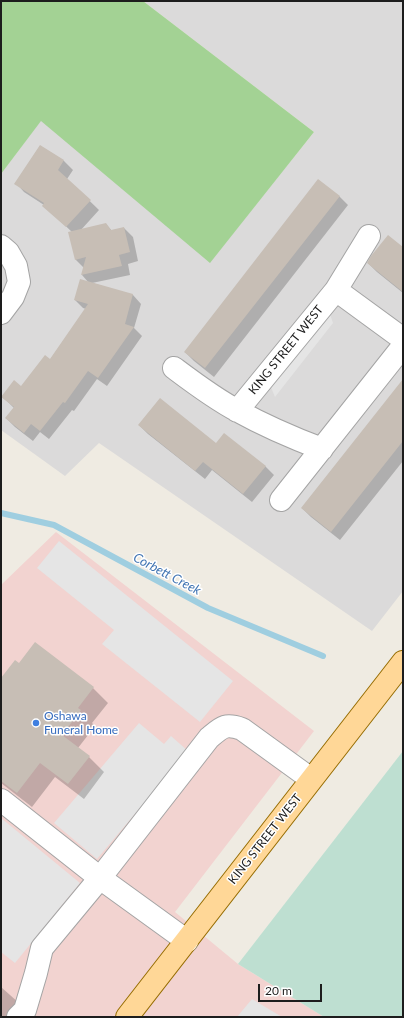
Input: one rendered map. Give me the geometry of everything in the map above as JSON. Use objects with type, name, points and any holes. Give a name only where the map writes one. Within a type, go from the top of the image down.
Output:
[{"type":"main road","name":"KING STREET WEST","points":[[127,1017],[403,662]]},
{"type":"street","name":"KING STREET WEST","points":[[237,411],[336,290],[369,236]]},
{"type":"street","points":[[1,313],[13,297],[19,282],[16,266],[4,249]]},
{"type":"street","points":[[336,290],[403,339]]},
{"type":"street","points":[[281,500],[403,346]]},
{"type":"street","points":[[174,368],[205,391],[237,411],[285,434],[322,449]]},
{"type":"street","points":[[18,1017],[25,1010],[42,948],[100,878],[209,738],[220,729],[231,726],[242,730],[312,779]]},
{"type":"street","points":[[1,800],[100,878],[187,941]]},
{"type":"shaded area","points":[[143,1],[403,1],[403,591],[372,631],[99,443],[65,476],[1,430],[1,174],[41,120],[210,262],[314,132]]},
{"type":"shaded area","points":[[329,311],[333,323],[275,397],[270,385]]},
{"type":"shaded area","points":[[56,532],[314,731],[175,912],[238,964],[324,1017],[1,1017],[1,585]]},
{"type":"shaded area","points":[[59,541],[233,681],[200,722],[102,644],[114,630],[37,568]]},
{"type":"shaded area","points":[[139,723],[164,744],[171,736],[188,751],[97,859],[54,823]]},
{"type":"shaded area","points":[[1,818],[80,883],[15,963],[1,952]]},
{"type":"shaded area","points":[[252,999],[282,1017],[237,1017]]},
{"type":"green space","points":[[1,1],[143,1],[314,132],[210,263],[41,121],[1,174]]},
{"type":"green space","points":[[403,751],[403,1017],[324,1017],[238,964]]},
{"type":"building","points":[[40,145],[64,160],[58,170],[91,200],[66,227],[42,206],[44,203],[14,184]]},
{"type":"building","points":[[318,179],[340,196],[205,368],[184,352]]},
{"type":"building","points":[[106,223],[111,230],[124,227],[130,252],[119,255],[122,266],[81,275],[86,257],[75,260],[68,232]]},
{"type":"building","points":[[388,235],[403,247],[403,292],[367,263]]},
{"type":"building","points":[[80,279],[133,294],[125,324],[134,327],[98,378],[88,371],[65,403],[63,402],[40,431],[31,424],[24,433],[5,418],[14,407],[1,397],[14,380],[21,386],[45,355],[50,359],[88,304],[74,300]]},
{"type":"building","points":[[403,379],[403,441],[331,532],[301,508]]},
{"type":"building","points":[[160,398],[216,443],[224,433],[266,466],[243,494],[203,462],[195,471],[138,425]]},
{"type":"building","name":"Oshawa Funeral Home","points":[[35,642],[94,687],[78,708],[81,710],[62,735],[90,756],[68,784],[40,763],[17,793],[1,781],[1,678],[15,660],[19,663]]},
{"type":"waterway","name":"Corbett Creek","points":[[1,513],[54,525],[208,608],[323,656]]},
{"type":"place","name":"Oshawa Funeral Home","points":[[36,723]]}]
